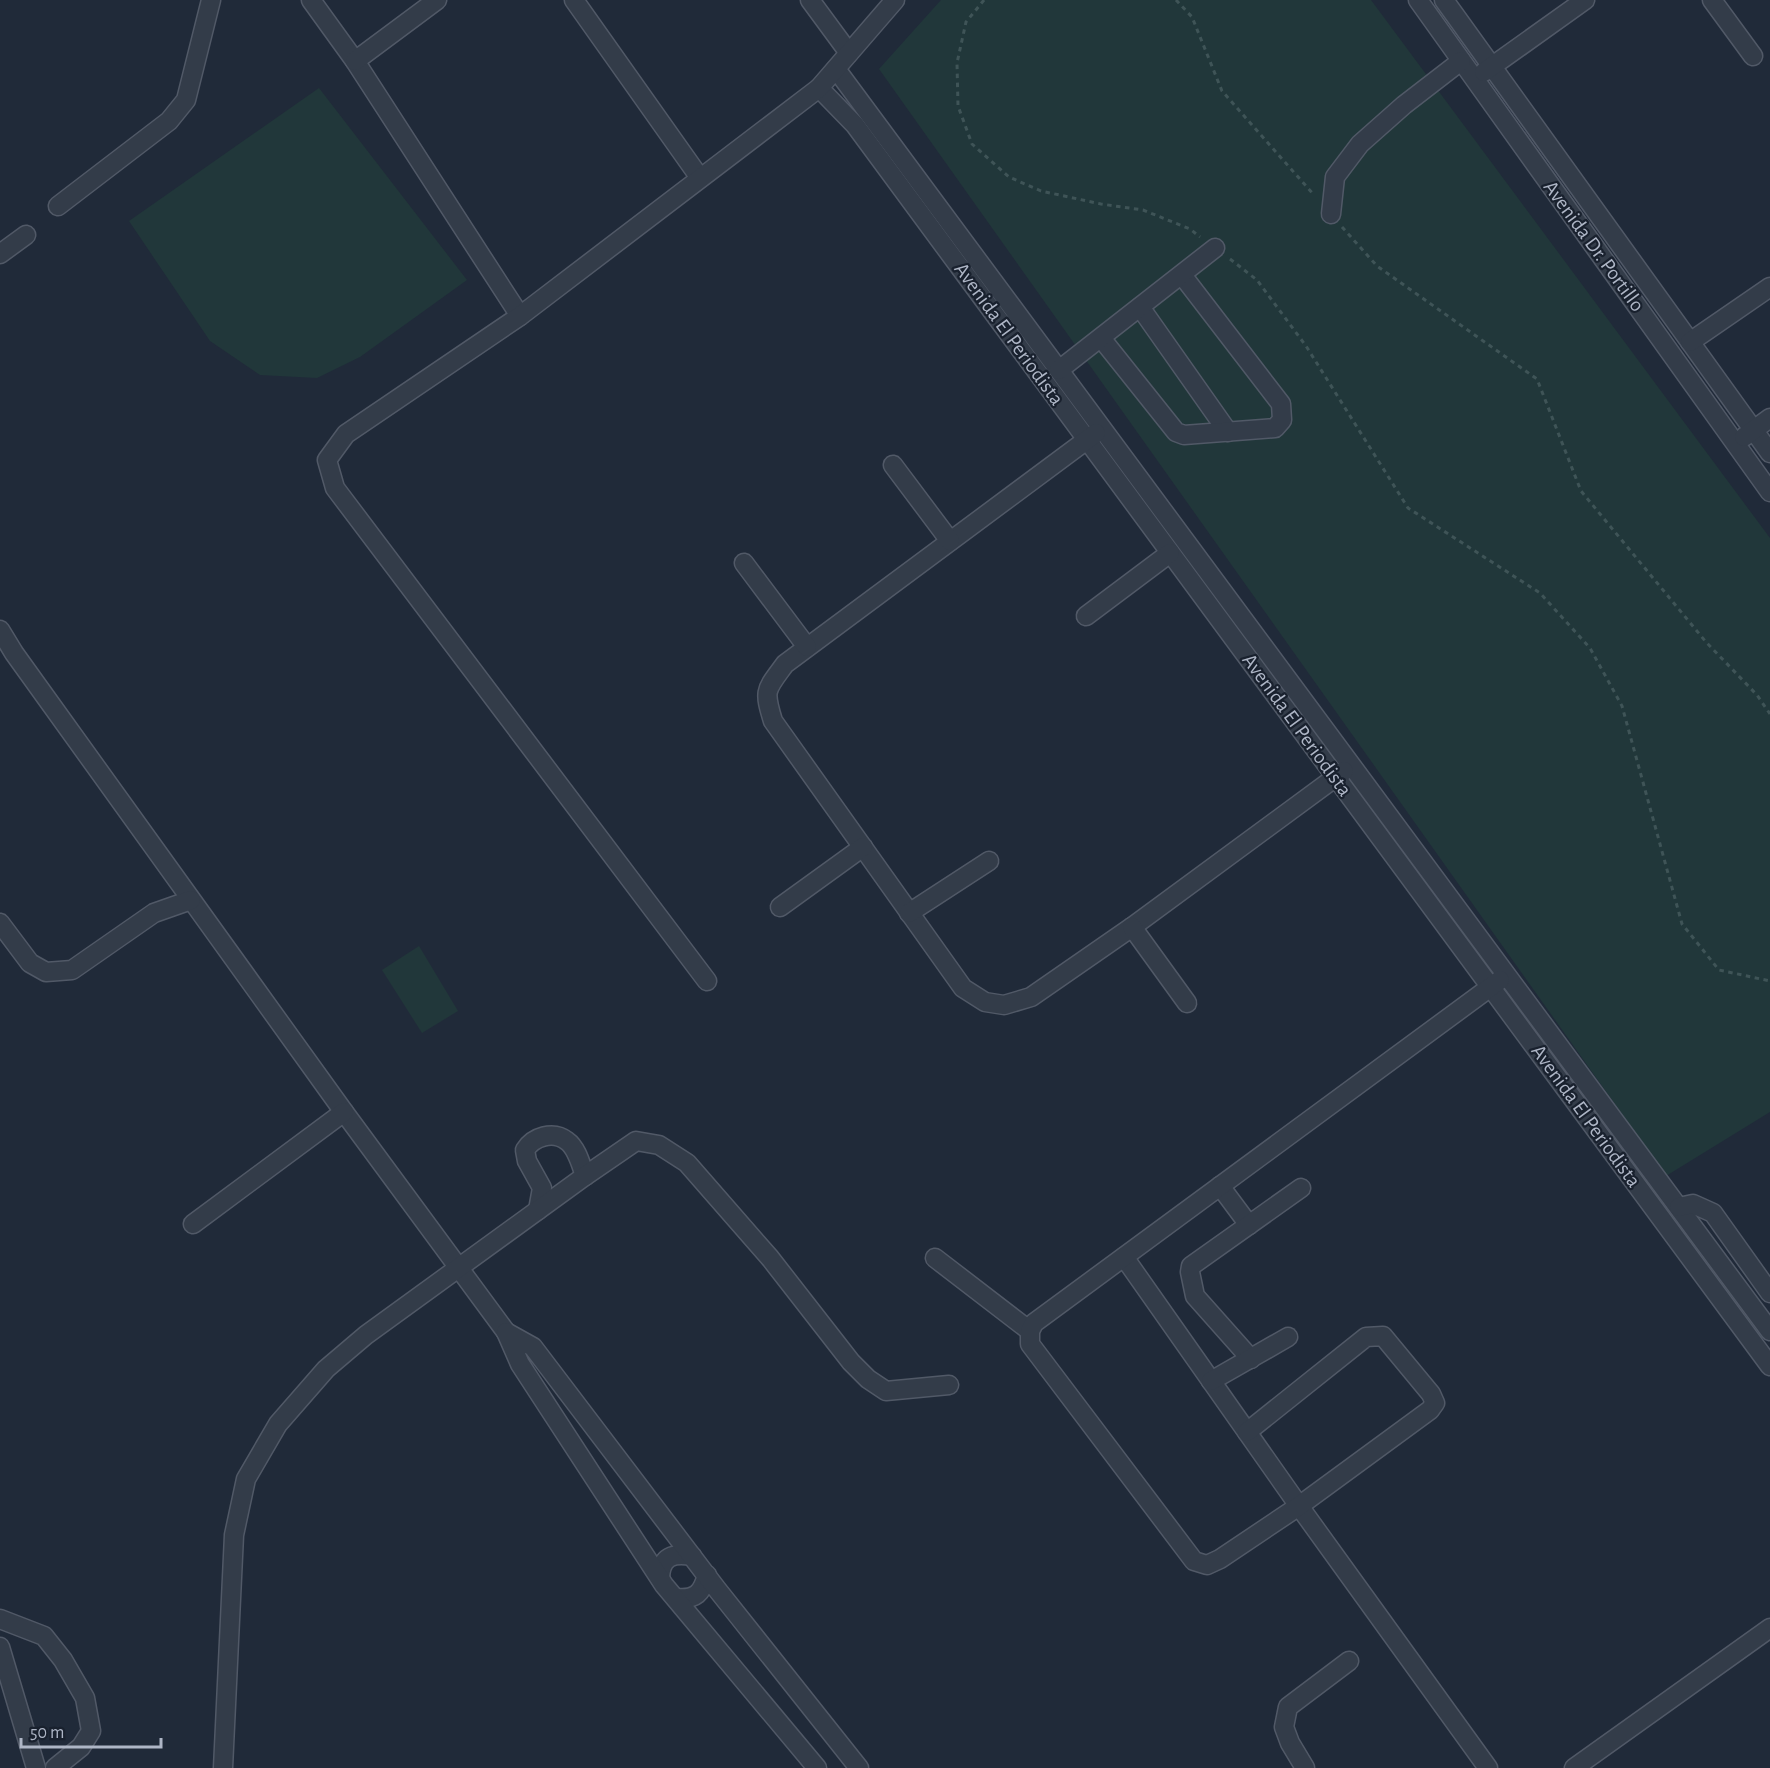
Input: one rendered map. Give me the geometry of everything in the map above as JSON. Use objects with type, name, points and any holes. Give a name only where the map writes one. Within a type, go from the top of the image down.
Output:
[{"type":"street","points":[[58,206],[169,121],[186,100],[211,0]]},
{"type":"street","points":[[311,0],[355,61],[520,316]]},
{"type":"street","points":[[355,61],[437,0]]},
{"type":"street","points":[[574,0],[700,178]]},
{"type":"street","points":[[810,0],[849,53]]},
{"type":"street","points":[[707,981],[335,488],[327,460],[346,435],[520,316],[819,88],[895,0]]},
{"type":"street","name":"Avenida Dr. Portillo","points":[[1418,0],[1770,492]]},
{"type":"street","name":"Avenida Dr. Portillo","points":[[1444,0],[1770,453]]},
{"type":"street","points":[[1474,78],[1585,0]]},
{"type":"street","points":[[1712,0],[1753,56]]},
{"type":"street","points":[[1331,214],[1335,177],[1360,144],[1404,105],[1461,61]]},
{"type":"street","points":[[836,69],[1770,1331]]},
{"type":"street","name":"Avenida El Periodista","points":[[819,88],[855,125],[1770,1366]]},
{"type":"street","points":[[0,254],[26,235]]},
{"type":"street","points":[[1059,370],[1215,248]]},
{"type":"street","points":[[1101,338],[1176,432],[1184,435],[1275,428],[1281,420],[1281,404],[1182,275]]},
{"type":"street","points":[[1690,342],[1770,287]]},
{"type":"street","points":[[1140,307],[1228,432]]},
{"type":"street","points":[[1736,444],[1770,418]]},
{"type":"street","points":[[1102,429],[785,664],[767,688],[768,704],[773,721],[963,988],[985,1002],[1004,1005],[1031,997],[1132,927],[1352,765]]},
{"type":"street","points":[[893,465],[950,541]]},
{"type":"street","points":[[1086,616],[1170,553]]},
{"type":"street","points":[[744,563],[807,647]]},
{"type":"street","points":[[0,630],[14,653],[192,900],[506,1332],[520,1364],[660,1578],[818,1768]]},
{"type":"street","points":[[780,907],[863,847]]},
{"type":"street","points":[[909,913],[989,861]]},
{"type":"street","points":[[0,923],[30,963],[46,972],[72,970],[154,913],[192,900]]},
{"type":"street","points":[[1132,927],[1187,1003]]},
{"type":"street","points":[[1247,1432],[1366,1337],[1383,1336],[1431,1394],[1435,1403],[1430,1410],[1299,1506],[1220,1560],[1207,1565],[1194,1561],[1030,1344],[1030,1331],[1034,1323],[1507,975]]},
{"type":"street","points":[[193,1224],[345,1112]]},
{"type":"street","points":[[538,1210],[542,1188],[527,1161],[525,1150],[529,1144],[541,1137],[554,1136],[567,1141],[576,1152],[585,1176]]},
{"type":"street","points":[[223,1768],[234,1535],[246,1479],[278,1424],[326,1369],[366,1335],[636,1141],[659,1145],[687,1163],[770,1258],[851,1362],[868,1379],[886,1391],[949,1385]]},
{"type":"street","points":[[1220,1186],[1249,1225]]},
{"type":"street","points":[[1251,1359],[1195,1296],[1191,1266],[1302,1188]]},
{"type":"street","points":[[1678,1207],[1693,1204],[1713,1212],[1770,1293]]},
{"type":"street","points":[[1124,1257],[1299,1506],[1488,1768]]},
{"type":"street","points":[[935,1258],[1030,1331]]},
{"type":"street","points":[[506,1332],[533,1347],[692,1556],[859,1768]]},
{"type":"street","points":[[1211,1381],[1288,1337]]},
{"type":"street","points":[[660,1578],[660,1568],[668,1558],[681,1554],[692,1556]]},
{"type":"street","points":[[676,1598],[692,1598],[702,1588],[707,1575]]},
{"type":"street","points":[[0,1619],[44,1636],[63,1660],[84,1698],[91,1731],[81,1747],[55,1768]]},
{"type":"street","points":[[1574,1768],[1770,1628]]},
{"type":"street","points":[[0,1647],[36,1768]]},
{"type":"street","points":[[1305,1768],[1290,1743],[1284,1727],[1288,1707],[1349,1661]]},
{"type":"path","points":[[984,0],[966,22],[957,63],[958,106],[972,144],[1009,177],[1041,191],[1143,210],[1190,229],[1257,280],[1299,336],[1408,508],[1540,593],[1590,648],[1622,706],[1682,924],[1719,970],[1770,981]]},
{"type":"path","points":[[1176,0],[1192,17],[1222,91],[1377,266],[1537,379],[1581,491],[1707,642],[1757,695],[1770,714]]},
{"type":"green space","points":[[941,0],[1371,0],[1770,538],[1770,1112],[1666,1176],[879,69]]},
{"type":"green space","points":[[319,88],[467,280],[360,357],[317,378],[260,375],[210,341],[129,221]]},
{"type":"green space","points":[[419,946],[458,1011],[422,1033],[382,970]]}]
